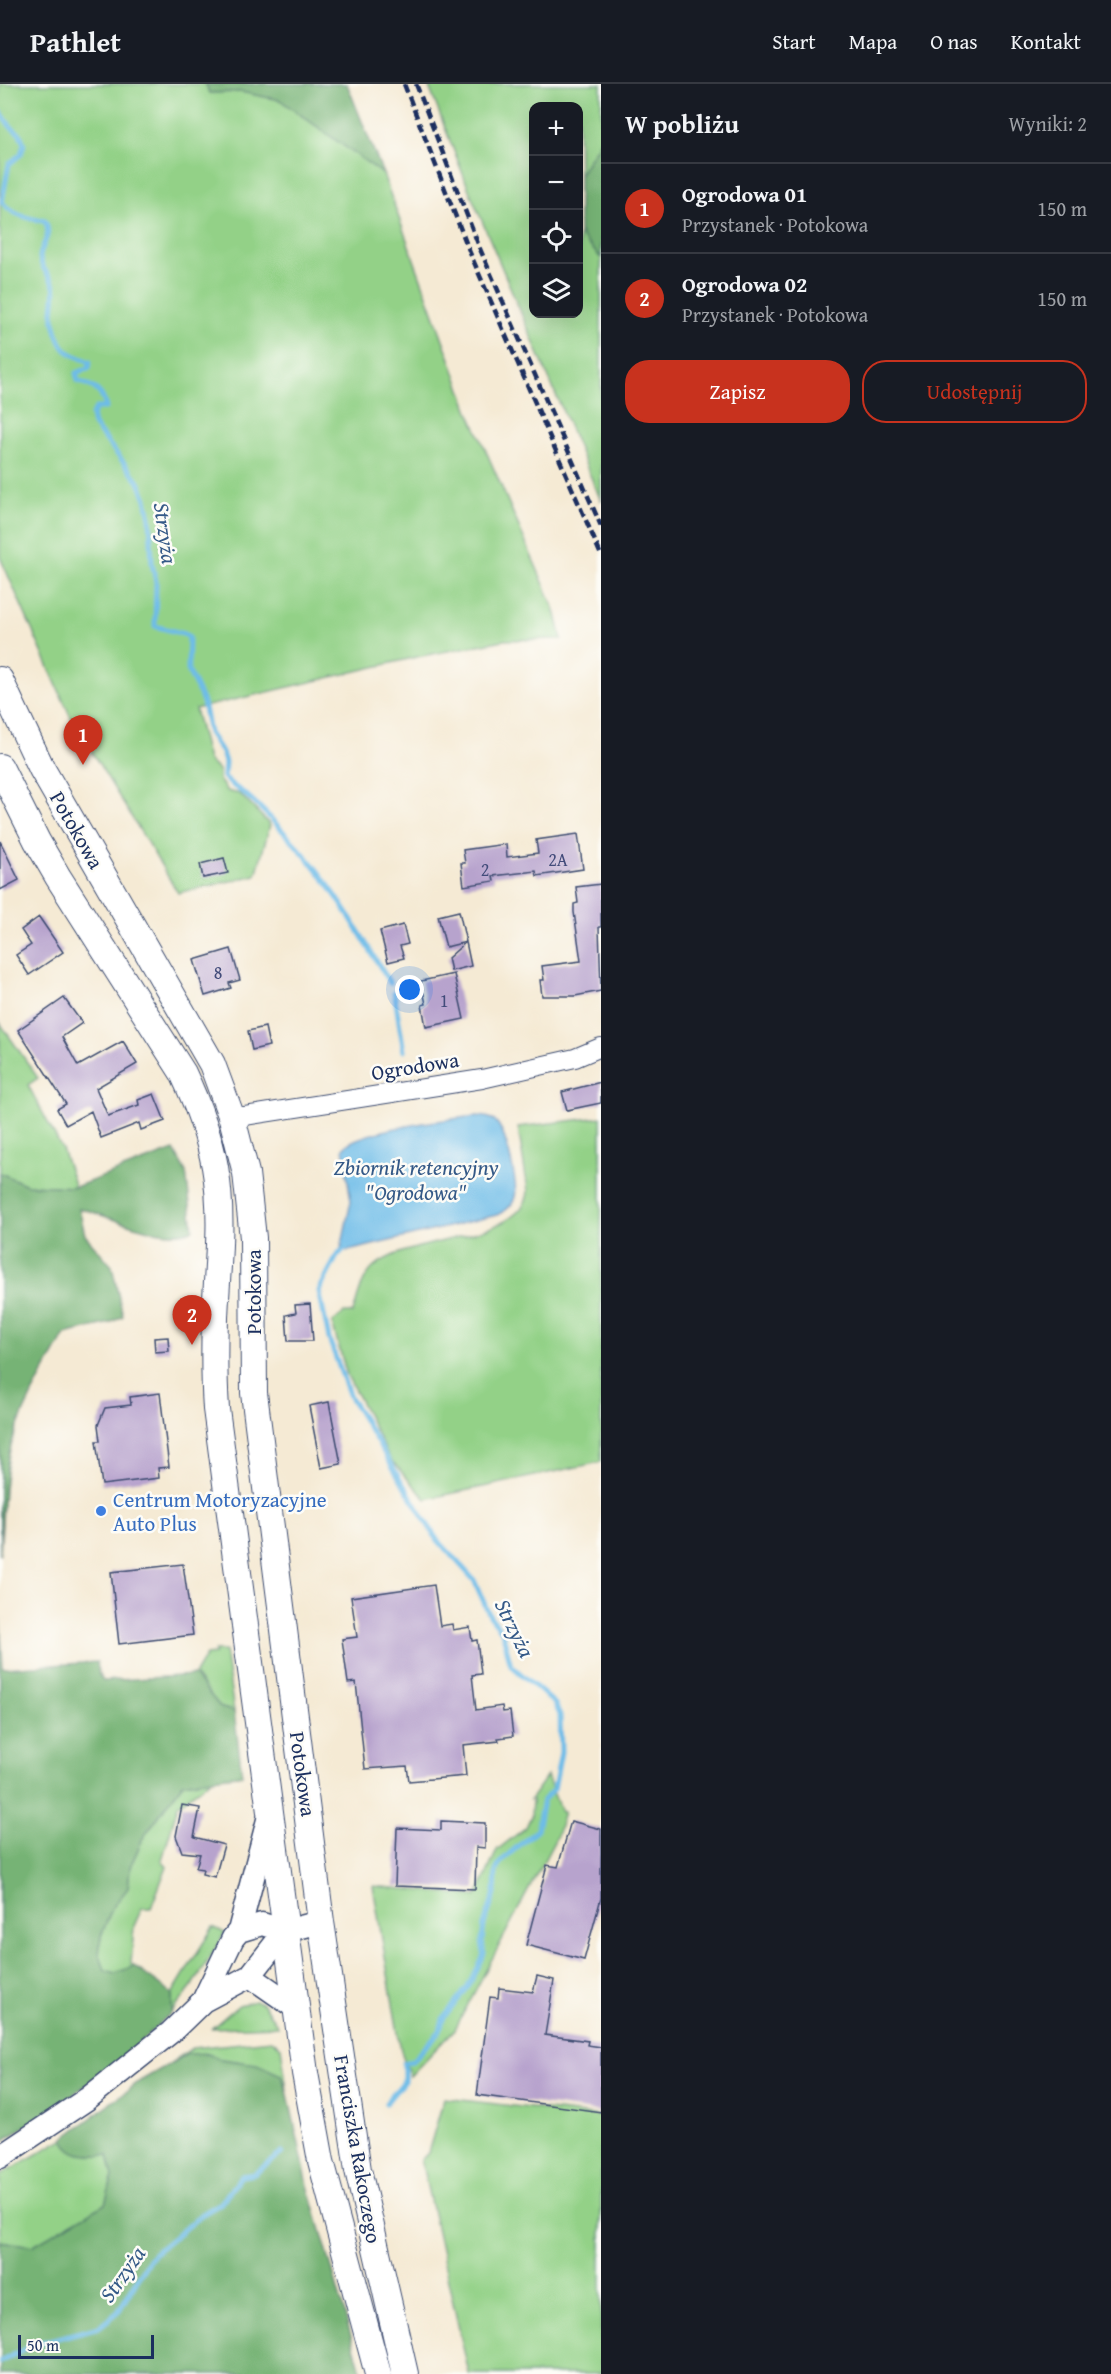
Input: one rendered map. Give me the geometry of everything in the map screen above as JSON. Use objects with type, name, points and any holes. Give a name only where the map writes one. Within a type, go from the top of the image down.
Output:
[{"type":"main road","name":"Potokowa","points":[[0,680],[17,720],[52,787],[212,1064],[232,1118],[246,1173],[253,1238],[254,1393],[321,1922]]},
{"type":"main road","name":"Potokowa","points":[[0,767],[58,877],[162,1038],[196,1102],[204,1123],[219,1198],[215,1317],[216,1409],[285,1932]]},
{"type":"main road","points":[[219,1240],[253,1238]]},
{"type":"main road","points":[[260,1742],[298,1737]]},
{"type":"main road","name":"Franciszka Rakoczego","points":[[321,1922],[358,2170],[405,2374]]},
{"type":"main road","name":"Franciszka Rakoczego","points":[[285,1932],[321,2161],[378,2374]]},
{"type":"street","name":"Ogrodowa","points":[[232,1118],[482,1079],[576,1058],[601,1047]]},
{"type":"street","name":"Potokowa","points":[[203,2001],[233,1938],[239,1932],[269,1814]]},
{"type":"street","points":[[239,1932],[262,1924],[285,1932],[321,1922]]},
{"type":"street","name":"Potokowa","points":[[0,2157],[87,2099],[171,2032],[203,2001],[250,1976],[285,1932]]},
{"type":"street","points":[[250,1976],[296,2008]]},
{"type":"green space","points":[[0,84],[206,84],[209,93],[241,92],[280,100],[383,174],[470,414],[555,610],[562,639],[504,640],[417,657],[195,709],[208,760],[219,771],[219,780],[227,791],[240,794],[270,825],[256,875],[178,893],[71,718],[0,557]]},
{"type":"green space","points":[[206,84],[347,84],[383,174],[280,100],[241,92],[209,93]]},
{"type":"green space","points":[[428,84],[601,84],[601,140],[583,169],[583,102],[529,102],[529,318],[583,318],[583,238],[601,258],[601,501],[471,195]]},
{"type":"green space","points":[[601,140],[601,258],[583,238],[583,169]]},
{"type":"green space","points":[[0,1023],[38,1078],[28,1085],[62,1149],[75,1187],[27,1185],[0,1173]]},
{"type":"green space","points":[[601,1117],[601,1462],[426,1499],[390,1459],[347,1375],[332,1323],[344,1313],[353,1313],[366,1277],[374,1267],[390,1257],[487,1229],[507,1220],[522,1207],[528,1191],[518,1127]]},
{"type":"green space","points":[[174,1150],[186,1172],[193,1229],[182,1233],[153,1231],[79,1208],[85,1235],[112,1266],[123,1316],[110,1323],[65,1334],[35,1388],[16,1431],[8,1459],[0,1555],[0,1173],[27,1185],[75,1187]]},
{"type":"green space","points":[[0,1618],[3,1668],[97,1662],[99,1675],[103,1681],[194,1675],[221,1708],[234,1711],[242,1775],[183,1783],[144,1836],[130,1867],[128,1888],[112,1908],[101,1936],[99,1954],[105,1970],[116,1973],[134,1966],[172,1994],[172,2012],[122,2059],[0,2143]]},
{"type":"green space","points":[[215,1651],[225,1651],[234,1711],[221,1708],[194,1675],[206,1655],[215,1654]]},
{"type":"green space","points":[[547,1776],[561,1812],[564,1812],[557,1836],[455,2029],[410,2076],[401,2051],[373,1886],[477,1896],[497,1850],[526,1827],[531,1816],[532,1800],[530,1800]]},
{"type":"green space","points":[[212,1779],[178,1805],[162,1860],[167,1866],[151,1908],[142,1908],[134,1926],[131,1964],[134,1966],[116,1973],[105,1970],[99,1954],[101,1936],[112,1908],[128,1888],[130,1867],[144,1836],[183,1783]]},
{"type":"green space","points":[[213,1927],[225,1933],[192,1987],[172,2012],[172,1994]]},
{"type":"green space","points":[[255,2001],[262,2003],[278,2026],[212,2028],[239,2005]]},
{"type":"green space","points":[[272,2040],[281,2047],[287,2090],[281,2075],[237,2061],[220,2059],[208,2053],[166,2066],[192,2048]]},
{"type":"green space","points":[[208,2053],[220,2059],[257,2064],[281,2075],[287,2090],[308,2185],[362,2374],[0,2374],[0,2241],[32,2246],[105,2204],[113,2176],[108,2155],[88,2155],[76,2152],[71,2150],[63,2139],[140,2081],[187,2054]]},
{"type":"green space","points":[[444,2098],[601,2116],[601,2374],[469,2374],[421,2160],[428,2153]]},
{"type":"green space","points":[[63,2139],[71,2150],[82,2154],[108,2154],[113,2176],[105,2204],[32,2246],[0,2241],[0,2175]]},
{"type":"water","name":"Zbiornik retencyjny \"Ogrodowa\"","points":[[476,1116],[488,1117],[495,1121],[501,1129],[515,1184],[514,1200],[509,1207],[497,1215],[348,1251],[341,1249],[351,1201],[343,1148],[366,1136],[385,1131]]},
{"type":"building","points":[[578,834],[583,869],[537,876],[536,871],[493,876],[494,881],[464,886],[461,863],[465,863],[463,850],[506,844],[507,857],[538,853],[536,840]]},
{"type":"building","points":[[0,841],[19,880],[0,890]]},
{"type":"building","points":[[224,858],[228,873],[203,878],[200,864]]},
{"type":"building","points":[[601,884],[601,927],[599,927],[601,991],[575,996],[542,996],[540,980],[544,980],[542,966],[581,961],[574,912],[574,904],[578,903],[576,887]]},
{"type":"building","points":[[459,911],[466,942],[446,947],[438,916]]},
{"type":"building","points":[[39,917],[63,952],[29,975],[16,955],[31,945],[21,930]]},
{"type":"building","points":[[403,925],[408,944],[400,946],[404,958],[388,962],[380,931]]},
{"type":"building","points":[[466,942],[471,966],[451,971],[448,958]]},
{"type":"building","points":[[231,949],[240,980],[229,983],[231,988],[205,996],[194,960]]},
{"type":"building","points":[[454,974],[464,1019],[426,1027],[422,1005],[426,1004],[421,981]]},
{"type":"building","points":[[64,998],[82,1023],[62,1037],[78,1066],[123,1041],[137,1064],[96,1088],[108,1116],[139,1105],[138,1100],[154,1094],[165,1121],[141,1130],[139,1123],[101,1138],[91,1111],[66,1125],[57,1109],[66,1104],[18,1030]]},
{"type":"building","points":[[265,1027],[269,1046],[252,1050],[248,1031]]},
{"type":"building","points":[[601,1082],[601,1103],[567,1110],[562,1092]]},
{"type":"building","points":[[310,1304],[313,1341],[288,1341],[286,1315],[296,1313],[295,1305]]},
{"type":"building","points":[[168,1337],[169,1351],[155,1352],[154,1338]]},
{"type":"building","points":[[160,1393],[169,1467],[158,1468],[159,1478],[102,1485],[96,1441],[100,1441],[98,1425],[105,1408],[131,1405],[130,1397]]},
{"type":"building","points":[[329,1402],[341,1464],[321,1468],[309,1406]]},
{"type":"building","points":[[183,1564],[193,1635],[119,1644],[111,1572]]},
{"type":"building","points":[[434,1585],[440,1626],[452,1624],[453,1630],[470,1627],[472,1641],[477,1640],[481,1674],[472,1675],[476,1710],[502,1706],[503,1712],[510,1711],[513,1736],[498,1738],[499,1741],[463,1745],[466,1776],[409,1781],[407,1766],[365,1769],[356,1682],[348,1683],[342,1639],[357,1637],[351,1597]]},
{"type":"building","points":[[182,1805],[200,1808],[194,1837],[224,1845],[215,1877],[202,1874],[203,1869],[196,1868],[200,1854],[182,1852],[176,1836]]},
{"type":"building","points":[[441,1821],[485,1823],[485,1848],[476,1847],[475,1889],[395,1886],[397,1828],[441,1830]]},
{"type":"building","points":[[571,1821],[601,1829],[601,1898],[584,1960],[526,1945],[547,1865],[558,1867]]},
{"type":"building","points":[[537,1976],[554,1980],[545,2035],[588,2041],[587,2045],[601,2047],[601,2112],[477,2095],[490,1997],[498,1998],[499,1988],[533,1992]]},
{"type":"waterway","name":"Strzyża","points":[[0,111],[10,126],[20,134],[24,144],[21,154],[9,164],[2,202],[16,213],[45,221],[48,231],[40,257],[54,286],[53,314],[58,337],[67,351],[90,362],[89,368],[76,373],[78,381],[96,390],[105,402],[106,408],[96,408],[92,415],[94,425],[139,482],[146,499],[150,518],[152,564],[156,581],[155,626],[189,637],[188,670],[203,702],[209,733],[222,753],[225,762],[224,777],[264,811],[308,859],[346,911],[390,983]]},
{"type":"waterway","name":"Strzyża","points":[[394,992],[404,1051]]},
{"type":"waterway","name":"Strzyża","points":[[348,1245],[337,1256],[319,1291],[329,1339],[350,1397],[436,1538],[474,1580],[490,1616],[502,1631],[511,1665],[555,1704],[560,1715],[561,1752],[554,1789],[543,1800],[537,1830],[508,1855],[496,1871],[495,1893],[484,1925],[482,1960],[468,1987],[443,2019],[440,2031],[412,2061],[404,2063],[404,2081],[386,2103]]},
{"type":"waterway","name":"Strzyża","points":[[0,2362],[35,2344],[99,2327],[118,2312],[151,2256],[201,2215],[221,2203],[241,2176],[254,2174],[282,2153]]},
{"type":"railway","points":[[404,84],[470,253],[601,555]]},
{"type":"railway","points":[[416,84],[480,249],[601,526]]},
{"type":"place","name":"Ogrodowa 01","points":[[83,765]]},
{"type":"place","name":"Ogrodowa 02","points":[[192,1345]]},
{"type":"place","name":"Centrum Motoryzacyjne Auto Plus","points":[[101,1511]]}]
